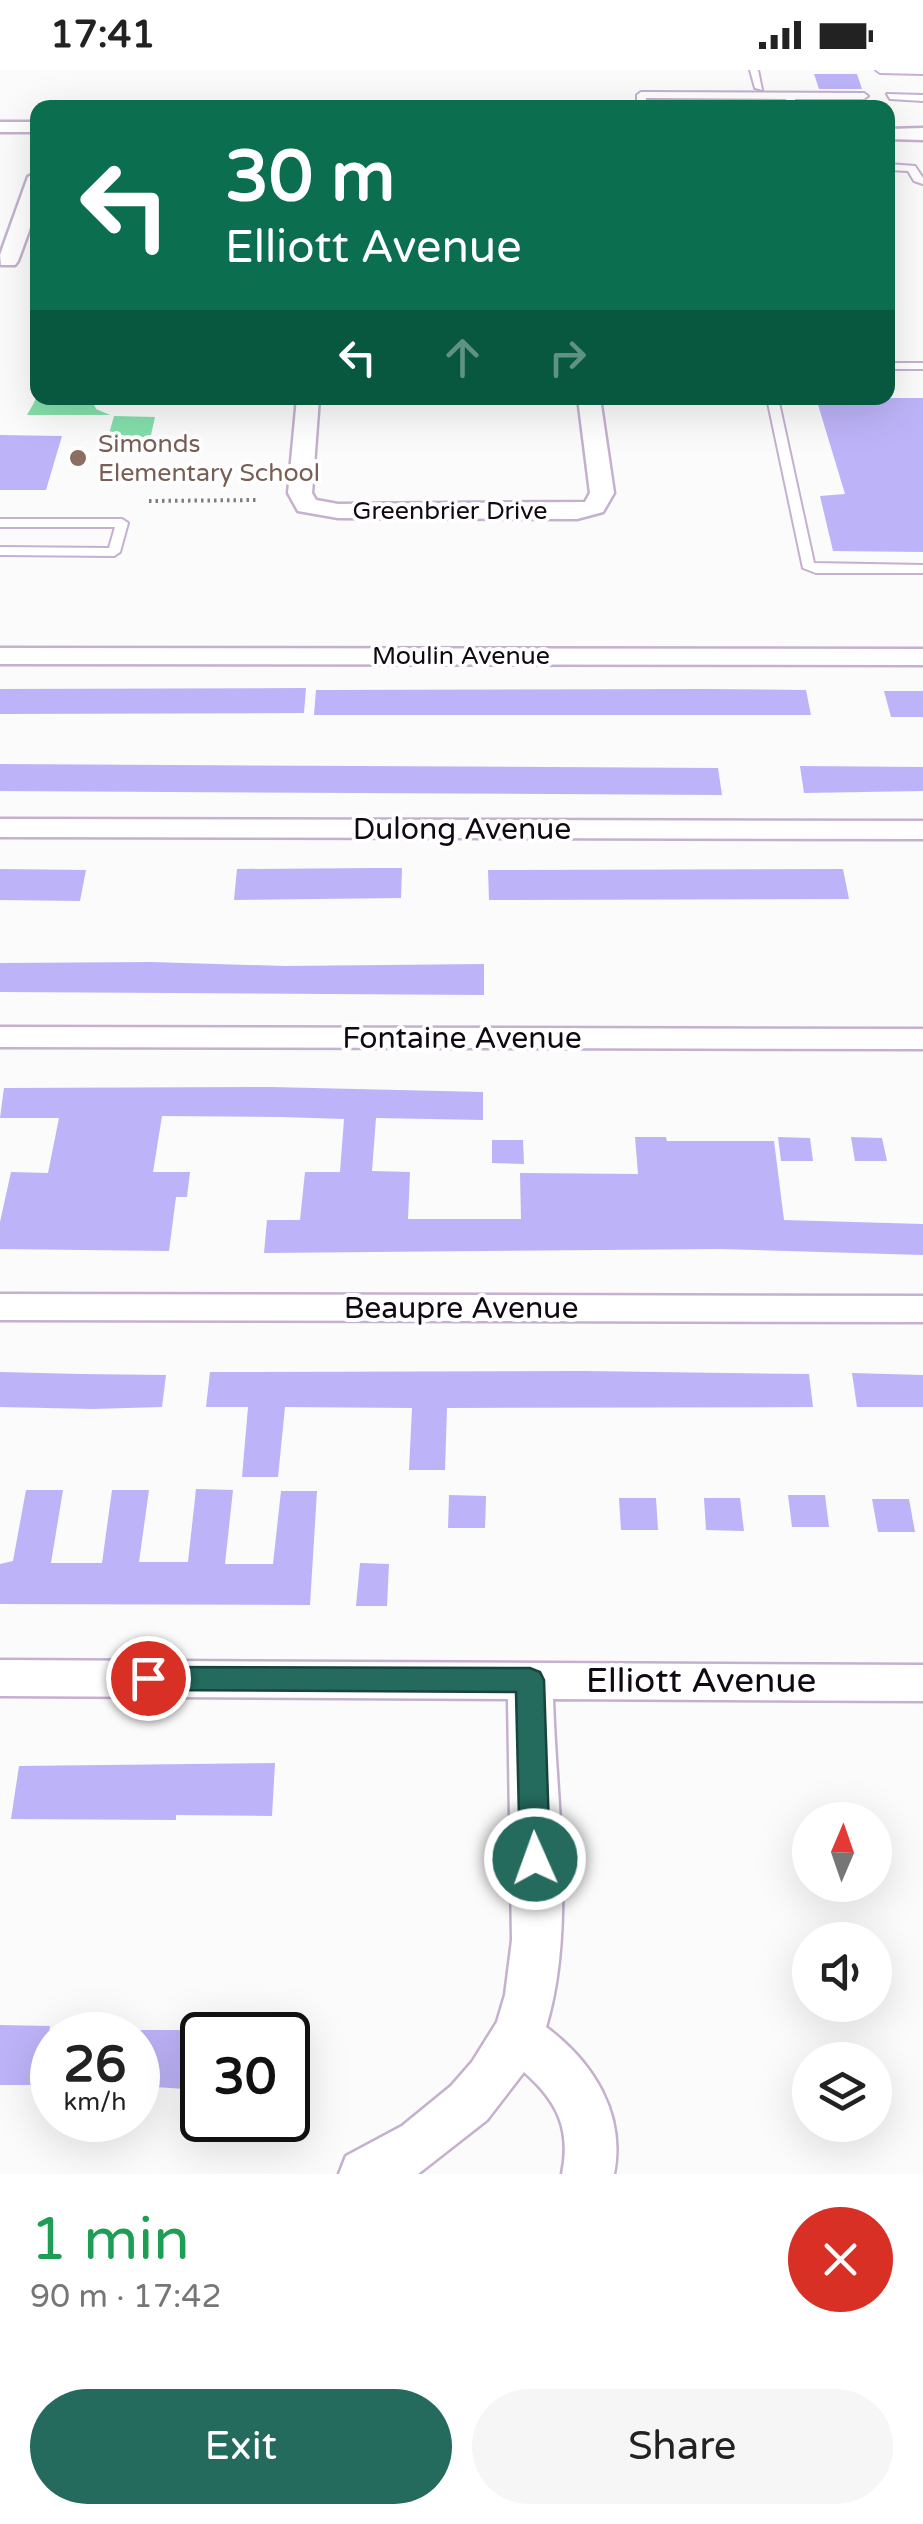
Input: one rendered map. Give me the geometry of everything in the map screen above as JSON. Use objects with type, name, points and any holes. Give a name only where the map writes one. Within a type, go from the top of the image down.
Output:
[{"type":"street","points":[[0,127],[30,127]]},
{"type":"street","points":[[895,134],[923,134]]},
{"type":"street","points":[[895,146],[923,146]]},
{"type":"street","points":[[30,197],[4,262],[30,262]]},
{"type":"street","name":"Greenbrier Drive","points":[[307,405],[300,493],[307,506],[338,511],[577,512],[594,507],[602,493],[591,405]]},
{"type":"street","name":"Moulin Avenue","points":[[0,656],[923,657]]},
{"type":"street","name":"Dulong Avenue","points":[[0,828],[923,830]]},
{"type":"street","name":"Fontaine Avenue","points":[[0,1037],[923,1039]]},
{"type":"street","name":"Beaupre Avenue","points":[[0,1307],[923,1309]]},
{"type":"street","name":"Elliott Avenue","points":[[0,1678],[923,1683]]},
{"type":"street","points":[[374,2172],[458,2115],[483,2090],[517,2035],[530,1997],[537,1929],[530,1680]]},
{"type":"street","points":[[517,2035],[548,2057],[584,2106],[592,2135],[588,2174]]},
{"type":"lane","points":[[754,70],[760,88]]},
{"type":"lane","points":[[923,71],[881,70],[888,92],[923,98]]},
{"type":"lane","points":[[641,100],[641,95],[864,96]]},
{"type":"lane","points":[[686,95],[687,100]]},
{"type":"lane","points":[[732,95],[733,100]]},
{"type":"lane","points":[[790,96],[791,100]]},
{"type":"lane","points":[[895,167],[912,168],[917,179],[923,181]]},
{"type":"lane","points":[[895,366],[923,366]]},
{"type":"lane","points":[[774,405],[808,566],[923,570]]},
{"type":"lane","points":[[0,523],[122,523],[114,552],[0,552]]},
{"type":"path","points":[[149,501],[257,500]]},
{"type":"green space","points":[[33,405],[94,405],[110,415],[27,415]]},
{"type":"green space","points":[[114,416],[155,417],[147,453],[104,452]]},
{"type":"building","points":[[814,74],[857,74],[862,89],[819,89]]},
{"type":"building","points":[[895,398],[923,398],[923,552],[833,551],[820,496],[845,494],[818,405],[895,405]]},
{"type":"building","points":[[0,435],[62,436],[46,490],[0,490]]},
{"type":"building","points":[[306,688],[304,713],[0,714],[0,689]]},
{"type":"building","points":[[316,690],[806,690],[811,715],[314,715]]},
{"type":"building","points":[[884,691],[923,691],[923,717],[891,717]]},
{"type":"building","points":[[0,764],[718,768],[722,795],[0,791]]},
{"type":"building","points":[[800,766],[923,767],[923,791],[804,793]]},
{"type":"building","points":[[402,868],[401,898],[234,900],[237,869]]},
{"type":"building","points":[[0,869],[86,870],[80,901],[0,900]]},
{"type":"building","points":[[843,869],[849,899],[489,900],[488,870]]},
{"type":"building","points":[[0,963],[285,966],[484,964],[484,995],[0,992]]},
{"type":"building","points":[[271,1087],[483,1092],[483,1120],[376,1118],[372,1171],[410,1172],[408,1219],[521,1219],[520,1173],[638,1174],[635,1137],[666,1137],[667,1141],[774,1141],[784,1220],[923,1224],[923,1255],[720,1249],[264,1253],[267,1220],[300,1220],[305,1172],[340,1172],[344,1119],[162,1116],[153,1172],[190,1172],[187,1197],[176,1197],[169,1251],[0,1249],[0,1222],[11,1172],[48,1173],[59,1118],[0,1118],[4,1088]]},
{"type":"building","points":[[778,1137],[810,1138],[813,1161],[781,1161]]},
{"type":"building","points":[[851,1137],[882,1138],[887,1161],[855,1161]]},
{"type":"building","points":[[492,1140],[523,1140],[524,1164],[492,1163]]},
{"type":"building","points":[[0,1372],[166,1375],[162,1407],[93,1409],[0,1407]]},
{"type":"building","points":[[210,1372],[809,1374],[813,1407],[447,1408],[445,1470],[409,1470],[412,1408],[285,1407],[278,1477],[242,1477],[248,1407],[206,1407]]},
{"type":"building","points":[[852,1373],[923,1375],[923,1407],[857,1407]]},
{"type":"building","points":[[196,1489],[233,1490],[225,1564],[273,1564],[281,1491],[317,1491],[310,1605],[0,1604],[0,1564],[13,1561],[26,1490],[63,1490],[51,1563],[102,1563],[112,1490],[149,1490],[139,1562],[188,1562]]},
{"type":"building","points":[[449,1495],[486,1496],[485,1528],[448,1528]]},
{"type":"building","points":[[788,1495],[825,1495],[829,1527],[792,1527]]},
{"type":"building","points":[[619,1498],[656,1498],[658,1530],[621,1530]]},
{"type":"building","points":[[704,1498],[740,1498],[744,1531],[706,1530]]},
{"type":"building","points":[[872,1499],[909,1499],[915,1532],[878,1532]]},
{"type":"building","points":[[360,1563],[389,1564],[387,1606],[356,1606]]},
{"type":"building","points":[[275,1763],[272,1816],[11,1819],[19,1766]]},
{"type":"building","points":[[0,2025],[30,2026],[30,2085],[0,2085]]},
{"type":"building","points":[[160,2030],[180,2030],[180,2089],[160,2087]]},
{"type":"place","name":"Simonds Elementary School","points":[[78,458]]},
{"type":"route","points":[[148,1678],[530,1680],[535,1859]]}]
